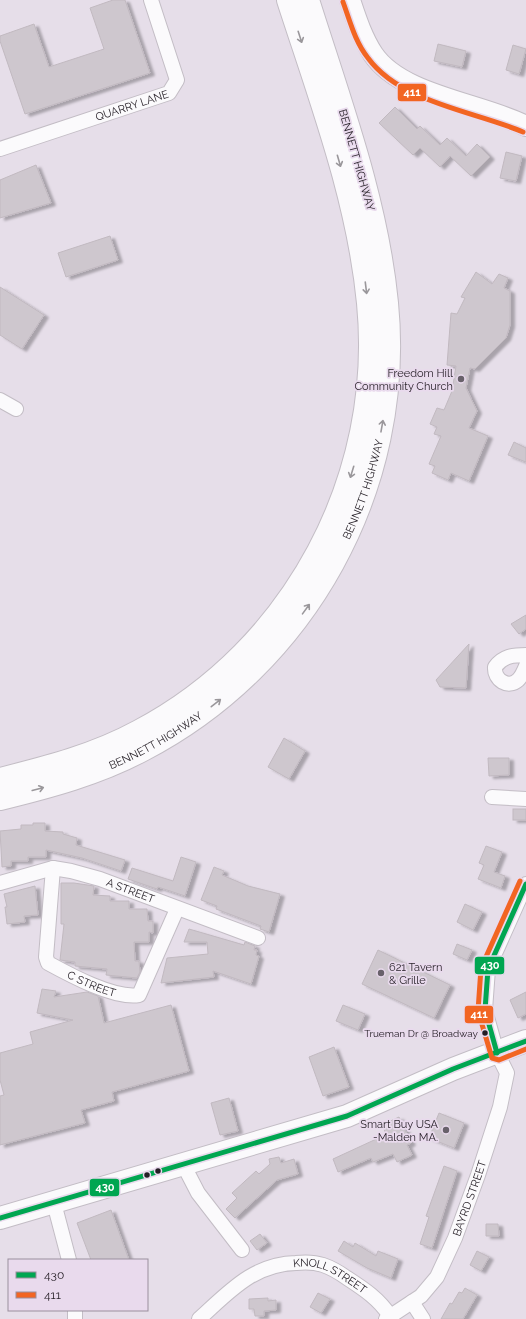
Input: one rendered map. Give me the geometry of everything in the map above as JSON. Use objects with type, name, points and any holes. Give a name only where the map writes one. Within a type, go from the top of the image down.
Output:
[{"type":"main road","name":"BENNETT HIGHWAY","points":[[0,779],[79,758],[120,741],[178,708],[214,681],[247,650],[290,600],[314,562],[342,501],[356,459],[368,394],[370,349],[366,284],[359,240],[345,182],[288,0]]},
{"type":"main road","name":"BENNETT HIGHWAY","points":[[0,799],[80,777],[122,761],[162,740],[217,703],[267,657],[309,604],[343,545],[361,504],[375,460],[384,417],[388,371],[387,303],[377,237],[367,192],[308,0]]},
{"type":"main road","points":[[0,1218],[347,1116],[453,1069],[526,1041]]},
{"type":"street","name":"QUARRY LANE","points":[[0,150],[170,93],[177,80],[151,0]]},
{"type":"street","points":[[350,0],[369,47],[379,61],[396,77],[420,89],[495,113],[526,126]]},
{"type":"street","points":[[0,400],[16,410]]},
{"type":"street","points":[[526,655],[511,656],[504,659],[495,667],[495,673],[502,682],[507,684],[513,683],[519,679],[526,666]]},
{"type":"street","points":[[492,797],[526,799]]},
{"type":"street","name":"A STREET","points":[[0,883],[53,868],[71,870],[100,878],[177,909],[258,938]]},
{"type":"street","name":"C STREET","points":[[53,868],[46,957],[48,963],[77,978],[128,996],[140,994],[177,909]]},
{"type":"street","name":"BAYRD STREET","points":[[388,1317],[412,1302],[430,1288],[437,1277],[455,1238],[478,1176],[500,1107],[507,1073],[497,1053],[485,1010],[488,969],[526,884]]},
{"type":"street","points":[[183,1164],[198,1193],[242,1250]]},
{"type":"street","points":[[54,1203],[69,1259]]},
{"type":"street","name":"KNOLL STREET","points":[[199,1319],[243,1281],[259,1270],[285,1263],[313,1262],[324,1265],[370,1293],[379,1301],[388,1317]]},
{"type":"street","points":[[412,1302],[423,1319]]},
{"type":"building","points":[[113,0],[125,0],[150,73],[25,114],[0,41],[0,36],[34,24],[49,67],[104,49],[90,8]]},
{"type":"building","points":[[438,44],[466,51],[462,67],[434,61]]},
{"type":"building","points":[[513,45],[526,49],[519,74],[506,70]]},
{"type":"building","points":[[395,107],[417,129],[420,126],[440,145],[447,138],[466,156],[477,144],[490,157],[471,176],[450,156],[440,167],[420,148],[413,155],[379,123]]},
{"type":"building","points":[[506,152],[522,156],[516,181],[500,178]]},
{"type":"building","points":[[36,165],[51,203],[0,218],[0,180]]},
{"type":"building","points":[[110,236],[118,260],[66,277],[58,253]]},
{"type":"building","name":"Freedom Hill Community Church","points":[[476,272],[492,284],[499,274],[508,278],[504,288],[510,291],[510,325],[506,338],[475,369],[470,368],[466,388],[477,411],[469,428],[488,436],[469,481],[451,473],[448,480],[432,473],[435,466],[429,464],[441,436],[434,434],[437,427],[430,424],[437,408],[444,410],[452,391],[456,366],[447,365],[451,313],[457,314],[465,298],[461,297]]},
{"type":"building","points":[[0,287],[44,315],[22,349],[0,335]]},
{"type":"building","points":[[514,442],[526,448],[526,462],[508,455]]},
{"type":"building","points":[[526,615],[526,629],[519,634],[511,624]]},
{"type":"building","points":[[469,644],[466,688],[440,687],[436,680]]},
{"type":"building","points":[[284,738],[305,751],[289,779],[268,767]]},
{"type":"building","points":[[488,758],[509,758],[509,775],[489,776]]},
{"type":"building","points":[[513,809],[526,809],[526,820],[513,820]]},
{"type":"building","points":[[33,823],[45,823],[45,831],[63,832],[63,834],[77,838],[76,845],[125,860],[121,871],[82,858],[46,850],[46,857],[28,857],[28,861],[11,861],[11,866],[2,867],[0,831],[21,829],[21,825],[33,825]]},
{"type":"building","points":[[486,846],[502,852],[494,872],[505,876],[501,888],[478,879],[484,865],[479,863]]},
{"type":"building","points":[[181,857],[196,862],[185,896],[158,887],[157,889],[128,879],[132,868],[173,881]]},
{"type":"building","points":[[214,867],[224,871],[222,875],[248,886],[280,894],[269,932],[260,929],[261,926],[216,909],[217,906],[201,900]]},
{"type":"building","points":[[61,883],[94,886],[93,895],[110,896],[110,901],[129,901],[129,909],[147,909],[148,921],[153,921],[153,933],[149,932],[149,942],[134,942],[135,961],[139,961],[140,972],[137,978],[106,975],[107,969],[75,966],[75,962],[60,960],[64,924],[61,924]]},
{"type":"building","points":[[35,886],[38,915],[24,916],[25,922],[7,924],[5,907],[7,907],[4,894]]},
{"type":"building","points":[[465,904],[482,912],[473,930],[457,922]]},
{"type":"building","points":[[189,929],[244,945],[245,942],[255,946],[254,950],[257,950],[256,955],[259,956],[251,984],[213,971],[214,977],[161,983],[167,958],[208,954],[207,942],[184,942]]},
{"type":"building","points":[[457,944],[472,950],[467,960],[453,954]]},
{"type":"building","points":[[378,950],[450,985],[434,1018],[362,984]]},
{"type":"building","points":[[42,989],[56,991],[54,997],[87,992],[98,996],[104,1023],[171,1005],[189,1071],[112,1092],[114,1101],[81,1110],[85,1123],[0,1145],[0,1096],[4,1095],[0,1080],[0,1053],[33,1044],[30,1032],[73,1020],[37,1013]]},
{"type":"building","points":[[526,992],[526,1014],[518,1018],[510,1000]]},
{"type":"building","points":[[343,1005],[365,1014],[358,1030],[336,1021]]},
{"type":"building","points":[[334,1047],[349,1087],[323,1096],[309,1057]]},
{"type":"building","points":[[229,1098],[238,1131],[220,1135],[211,1103]]},
{"type":"building","name":"Smart Buy USA -Malden MA.","points":[[439,1113],[464,1123],[454,1148],[429,1138]]},
{"type":"building","points":[[399,1117],[411,1143],[407,1145],[412,1155],[397,1162],[393,1154],[373,1162],[371,1158],[338,1172],[333,1159],[385,1135],[386,1134],[382,1125]]},
{"type":"building","points":[[279,1157],[281,1163],[294,1159],[298,1174],[277,1180],[235,1218],[226,1209],[237,1198],[232,1193],[256,1171],[259,1174],[270,1164],[269,1159]]},
{"type":"building","points":[[444,1166],[457,1171],[432,1248],[420,1244],[429,1217],[426,1216]]},
{"type":"building","points":[[111,1210],[129,1259],[91,1259],[77,1223]]},
{"type":"building","points":[[486,1224],[498,1224],[499,1236],[486,1236]]},
{"type":"building","points":[[260,1234],[267,1243],[257,1250],[250,1241]]},
{"type":"building","points":[[344,1241],[353,1247],[355,1243],[376,1256],[378,1251],[398,1259],[391,1278],[367,1268],[338,1251]]},
{"type":"building","points":[[477,1251],[489,1257],[481,1271],[470,1265]]},
{"type":"building","points":[[465,1288],[477,1295],[463,1319],[441,1319],[450,1303],[452,1304],[459,1292],[462,1293]]},
{"type":"building","points":[[318,1293],[330,1299],[321,1313],[310,1307]]},
{"type":"building","points":[[268,1298],[268,1301],[276,1300],[276,1310],[264,1311],[264,1316],[255,1316],[254,1309],[249,1309],[249,1299]]},
{"type":"transit line","name":"411","points":[[343,2],[353,31],[363,52],[382,73],[399,86],[440,104],[523,132]]},
{"type":"transit line","name":"411","points":[[520,881],[481,968],[478,1011],[492,1058],[499,1060],[526,1049]]},
{"type":"transit line","name":"430","points":[[497,1053],[485,1010],[488,969],[526,884]]},
{"type":"transit line","name":"430","points":[[0,1218],[347,1116],[453,1069],[526,1041]]},
{"type":"place","name":"Freedom Hill Community Church","points":[[461,379]]},
{"type":"place","name":"621 Tavern & Grille","points":[[381,973]]},
{"type":"place","name":"Trueman Dr @ Broadway","points":[[485,1033]]},
{"type":"place","name":"Smart Buy USA -Malden MA.","points":[[446,1130]]}]
